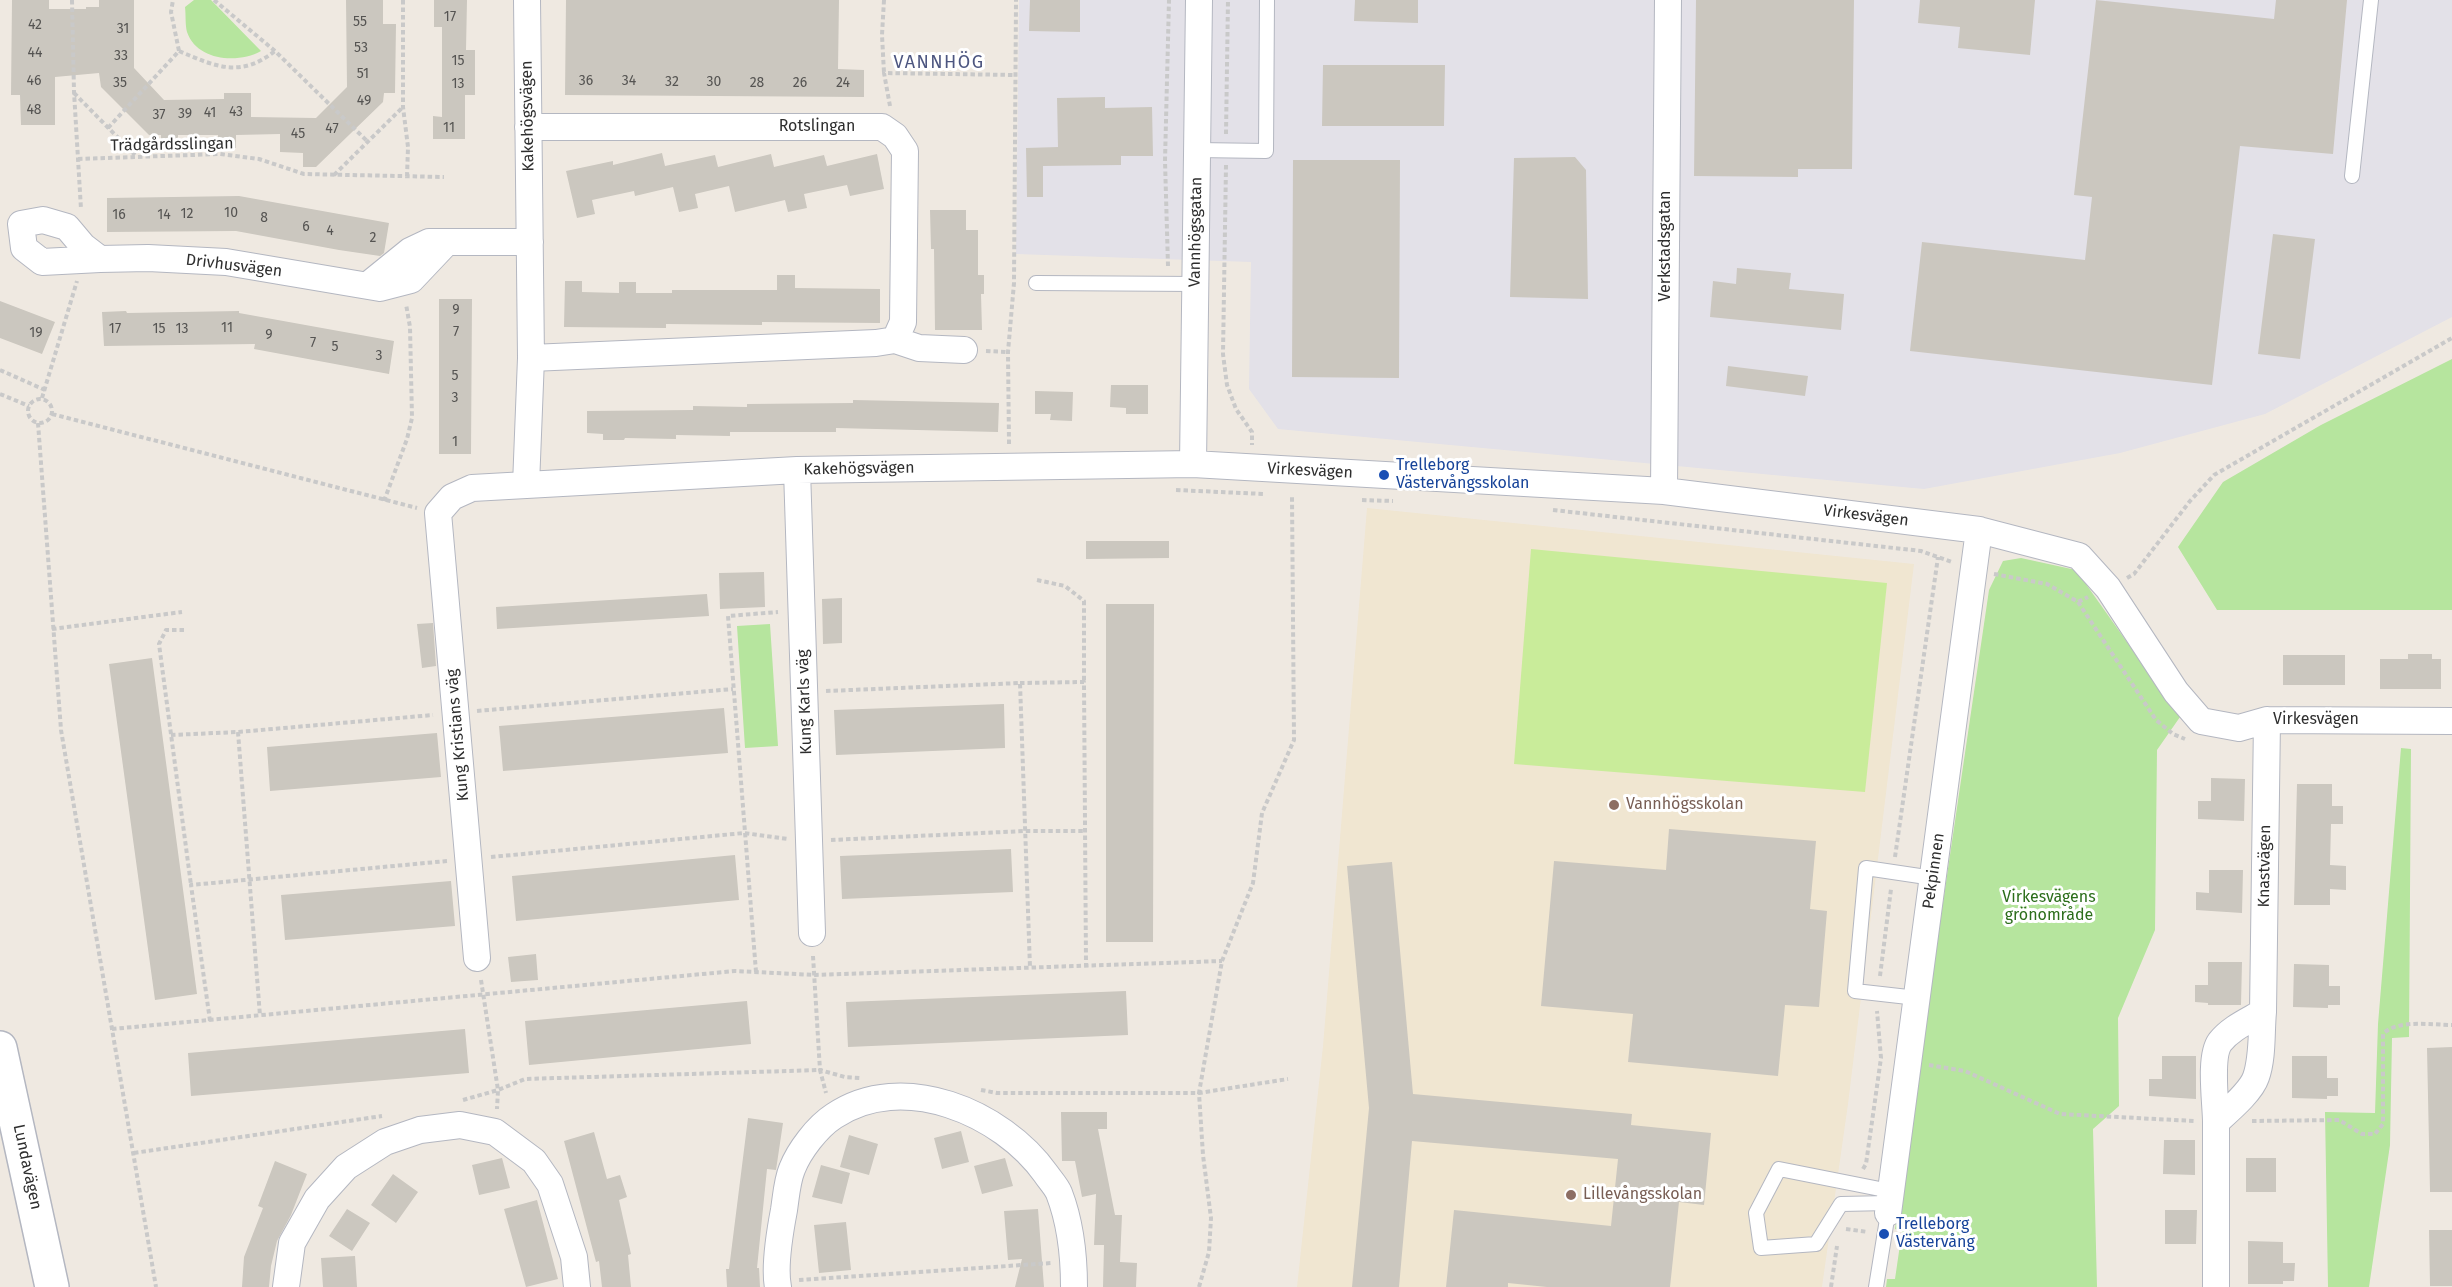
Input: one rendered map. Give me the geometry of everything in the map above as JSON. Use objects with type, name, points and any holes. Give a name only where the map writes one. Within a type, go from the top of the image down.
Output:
[{"type":"main road","name":"Lundavägen","points":[[0,1048],[52,1287]]},
{"type":"main road","name":"Lundavägen","points":[[0,1112],[30,1287]]},
{"type":"street","name":"Kakehögsvägen","points":[[526,485],[531,358],[527,0]]},
{"type":"street","name":"Vannhögsgatan","points":[[1193,464],[1198,0]]},
{"type":"street","name":"Verkstadsgatan","points":[[1664,491],[1668,0]]},
{"type":"street","name":"Rotslingan","points":[[528,127],[882,127],[895,136]]},
{"type":"street","points":[[895,136],[904,151],[903,322],[895,340]]},
{"type":"street","points":[[368,285],[410,251],[429,243],[530,242]]},
{"type":"street","name":"Drivhusvägen","points":[[89,255],[226,262],[380,288],[411,280],[446,243]]},
{"type":"street","points":[[531,358],[864,344],[895,340],[919,348],[964,350]]},
{"type":"street","name":"Kakehögsvägen","points":[[438,513],[452,496],[472,488],[797,470],[1193,464]]},
{"type":"street","name":"Virkesvägen","points":[[1193,464],[1664,491],[1979,530],[2079,556],[2108,588],[2176,692],[2201,721],[2239,728],[2267,720],[2452,721]]},
{"type":"street","name":"Kung Karls väg","points":[[797,470],[812,933]]},
{"type":"street","name":"Kung Kristians väg","points":[[438,513],[477,958]]},
{"type":"street","name":"Pekpinnen","points":[[1889,1202],[1979,530]]},
{"type":"street","name":"Knastvägen","points":[[2216,1122],[2234,1107],[2255,1079],[2259,1060],[2263,1012],[2267,720]]},
{"type":"street","points":[[2216,1287],[2214,1064],[2218,1045],[2232,1030],[2263,1012]]},
{"type":"street","points":[[778,1284],[781,1225],[791,1170],[809,1140],[832,1117],[860,1101],[892,1096],[924,1099],[963,1109],[998,1126],[1034,1157],[1058,1191],[1072,1236],[1074,1287]]},
{"type":"street","points":[[286,1287],[292,1243],[317,1199],[346,1167],[385,1142],[420,1131],[460,1125],[495,1132],[534,1161],[550,1184],[574,1257],[577,1287]]},
{"type":"lane","points":[[1197,150],[1266,151],[1267,0]]},
{"type":"lane","points":[[2352,177],[2371,0]]},
{"type":"lane","points":[[1036,283],[1196,284]]},
{"type":"lane","points":[[1917,998],[1855,991],[1866,868],[1933,878]]},
{"type":"lane","points":[[1779,1169],[1855,1184],[1889,1202],[1841,1204],[1816,1244],[1761,1248],[1756,1213],[1779,1169]]},
{"type":"lane","points":[[1876,1287],[1889,1202]]},
{"type":"path","points":[[42,398],[89,255],[78,159],[72,0]]},
{"type":"path","points":[[173,0],[171,12],[179,51]]},
{"type":"path","points":[[214,0],[275,51],[368,142]]},
{"type":"path","points":[[403,0],[407,177]]},
{"type":"path","points":[[884,0],[882,35],[884,73],[895,136]]},
{"type":"path","points":[[1009,467],[1008,352],[1014,283],[1016,0]]},
{"type":"path","points":[[1169,0],[1165,161],[1169,284]]},
{"type":"path","points":[[1228,0],[1224,354],[1227,385],[1236,410],[1252,432],[1253,494]]},
{"type":"path","points":[[108,128],[179,51]]},
{"type":"path","points":[[179,51],[201,61],[236,69],[261,62],[275,51]]},
{"type":"path","points":[[884,73],[1015,75]]},
{"type":"path","points":[[74,92],[136,157]]},
{"type":"path","points":[[333,175],[404,107]]},
{"type":"path","name":"Trädgårdsslingan","points":[[78,159],[220,154],[259,159],[304,174],[444,177]]},
{"type":"path","points":[[384,501],[412,418],[410,327],[403,282]]},
{"type":"path","points":[[0,370],[45,390]]},
{"type":"path","points":[[0,394],[29,406]]},
{"type":"path","points":[[42,398],[51,404],[52,414],[47,421],[38,423],[29,417],[29,406],[34,399],[42,398]]},
{"type":"path","points":[[52,414],[438,513]]},
{"type":"path","points":[[38,423],[61,730],[156,1287]]},
{"type":"path","points":[[1199,1287],[1209,1252],[1211,1218],[1198,1093],[1222,961],[1253,883],[1262,813],[1294,740],[1292,495]]},
{"type":"path","points":[[1855,1184],[1866,1164],[1881,1058],[1876,1002],[1938,557]]},
{"type":"path","points":[[1037,580],[1065,586],[1084,601],[1086,966]]},
{"type":"path","points":[[756,972],[728,616],[802,610]]},
{"type":"path","points":[[52,629],[182,612]]},
{"type":"path","points":[[184,630],[166,630],[159,644],[210,1021]]},
{"type":"path","points":[[804,692],[1084,682]]},
{"type":"path","points":[[1020,683],[1030,968]]},
{"type":"path","points":[[171,735],[238,732],[734,689]]},
{"type":"path","points":[[238,732],[261,1016]]},
{"type":"path","points":[[191,885],[744,834],[809,841],[1025,831],[1085,831]]},
{"type":"path","points":[[812,933],[820,1070],[832,1117]]},
{"type":"path","points":[[477,958],[498,1090],[495,1132]]},
{"type":"path","points":[[112,1029],[735,971],[814,975],[1222,961]]},
{"type":"path","points":[[456,1102],[498,1090],[525,1079],[820,1070],[845,1077],[867,1078]]},
{"type":"path","points":[[976,1089],[997,1093],[1198,1093],[1288,1079]]},
{"type":"path","points":[[134,1153],[390,1115]]},
{"type":"path","points":[[1831,1287],[1842,1210],[1845,1204]]},
{"type":"path","points":[[778,1284],[1074,1262]]},
{"type":"shaded area","points":[[1019,0],[2452,0],[2452,317],[2265,414],[2120,453],[1924,489],[1278,429],[1249,389],[1251,262],[1016,254]]},
{"type":"shaded area","name":"Vannhögsskolan","points":[[1367,508],[1914,564],[1848,1104],[1822,1287],[1297,1287],[1323,1046]]},
{"type":"green space","points":[[194,0],[211,0],[261,51],[241,58],[230,58],[209,54],[200,49],[192,42],[186,26],[185,7]]},
{"type":"green space","points":[[2452,359],[2452,610],[2217,610],[2178,547],[2223,482],[2321,425]]},
{"type":"green space","points":[[1531,549],[1887,583],[1865,792],[1514,764]]},
{"type":"green space","name":"Virkesvägens grönområde","points":[[2021,558],[2076,570],[2180,717],[2157,750],[2155,930],[2118,1018],[2119,1106],[2093,1129],[2097,1287],[1886,1287],[1887,1279],[1895,1279],[1902,1231],[1895,1229],[1989,590],[2003,561]]},
{"type":"green space","points":[[770,624],[778,746],[745,748],[737,626]]},
{"type":"green space","points":[[2401,748],[2411,749],[2409,1037],[2392,1038],[2390,1145],[2369,1287],[2328,1287],[2325,1112],[2375,1113],[2378,1024]]},
{"type":"building","points":[[12,0],[49,0],[49,9],[86,9],[86,7],[99,7],[99,0],[134,0],[134,68],[164,100],[224,99],[224,93],[251,93],[251,117],[316,118],[347,87],[346,0],[383,0],[383,24],[396,24],[395,93],[384,93],[383,102],[316,167],[303,167],[303,153],[280,152],[280,134],[236,135],[236,148],[218,148],[218,135],[178,135],[178,149],[161,149],[161,135],[149,135],[101,87],[99,73],[55,77],[55,125],[21,125],[20,95],[11,95]]},
{"type":"building","points":[[434,0],[467,0],[466,50],[475,50],[475,95],[465,95],[465,139],[433,139],[433,116],[442,117],[442,27],[434,27]]},
{"type":"building","points":[[566,0],[839,0],[838,69],[864,70],[864,97],[565,95]]},
{"type":"building","points":[[1030,0],[1080,0],[1080,32],[1029,31]]},
{"type":"building","points":[[1355,0],[1418,0],[1418,23],[1354,21]]},
{"type":"building","points":[[1696,0],[1854,0],[1852,169],[1798,169],[1798,177],[1694,176]]},
{"type":"building","points":[[1920,0],[2035,0],[2030,55],[1958,48],[1960,27],[1918,23]]},
{"type":"building","points":[[2096,0],[2274,19],[2276,0],[2347,0],[2333,154],[2240,146],[2212,385],[1910,351],[1922,242],[2085,260],[2092,197],[2074,195]]},
{"type":"building","points":[[1323,65],[1445,65],[1444,126],[1322,126]]},
{"type":"building","points":[[1105,97],[1105,108],[1152,107],[1153,156],[1121,156],[1121,165],[1043,166],[1043,197],[1027,197],[1026,148],[1058,147],[1057,98]]},
{"type":"building","points":[[662,153],[665,166],[715,155],[718,167],[771,154],[774,167],[824,155],[827,166],[877,154],[884,189],[850,196],[847,185],[804,194],[807,208],[788,212],[785,200],[735,212],[729,186],[695,194],[698,208],[679,212],[673,187],[635,196],[634,191],[592,200],[595,214],[577,218],[566,171],[613,161],[613,165]]},
{"type":"building","points":[[1575,157],[1586,170],[1588,299],[1510,297],[1514,158]]},
{"type":"building","points":[[1293,160],[1400,160],[1399,378],[1292,377]]},
{"type":"building","points":[[239,196],[389,223],[384,253],[380,256],[339,250],[236,231],[107,232],[107,198]]},
{"type":"building","points":[[930,210],[966,210],[966,230],[978,230],[978,275],[984,275],[984,294],[981,294],[982,330],[935,330],[934,249],[931,249]]},
{"type":"building","points":[[2273,234],[2315,239],[2300,359],[2258,354]]},
{"type":"building","points":[[1737,268],[1791,273],[1789,289],[1844,294],[1841,330],[1710,317],[1713,281],[1736,284]]},
{"type":"building","points":[[777,275],[795,275],[795,288],[880,289],[880,323],[762,322],[762,325],[666,324],[666,328],[564,327],[565,281],[582,281],[582,292],[619,293],[619,282],[636,282],[636,293],[672,293],[672,290],[777,290]]},
{"type":"building","points":[[439,299],[472,299],[471,454],[439,454]]},
{"type":"building","points":[[0,301],[55,322],[42,354],[0,338]]},
{"type":"building","points":[[126,311],[127,313],[239,311],[239,313],[394,341],[389,374],[254,349],[255,344],[104,346],[102,312]]},
{"type":"building","points":[[1728,366],[1808,376],[1805,396],[1726,386]]},
{"type":"building","points":[[1111,385],[1148,385],[1148,414],[1126,414],[1126,408],[1110,407]]},
{"type":"building","points":[[1035,391],[1073,392],[1072,421],[1050,420],[1051,414],[1035,414]]},
{"type":"building","points":[[853,400],[999,403],[998,432],[836,428],[836,432],[730,432],[730,436],[676,435],[676,439],[625,438],[624,440],[603,440],[603,434],[587,433],[587,411],[693,410],[693,406],[747,407],[747,404],[853,403]]},
{"type":"building","points":[[1086,541],[1169,541],[1169,558],[1086,559]]},
{"type":"building","points":[[764,572],[765,607],[720,609],[719,573]]},
{"type":"building","points":[[707,594],[709,616],[497,629],[496,607]]},
{"type":"building","points":[[842,598],[842,643],[823,644],[822,599]]},
{"type":"building","points":[[1106,604],[1154,604],[1153,942],[1106,942]]},
{"type":"building","points":[[433,623],[436,666],[422,668],[417,624]]},
{"type":"building","points":[[2408,654],[2432,654],[2432,659],[2441,659],[2441,689],[2380,689],[2380,659],[2408,659]]},
{"type":"building","points":[[2283,655],[2345,655],[2345,685],[2283,685]]},
{"type":"building","points":[[152,658],[197,994],[155,1000],[109,664]]},
{"type":"building","points":[[1004,704],[1005,748],[836,755],[834,710]]},
{"type":"building","points":[[724,708],[728,753],[503,771],[499,726]]},
{"type":"building","points":[[437,733],[441,777],[270,791],[267,747]]},
{"type":"building","points":[[2211,778],[2245,779],[2244,821],[2198,819],[2198,801],[2211,801]]},
{"type":"building","points":[[2297,784],[2332,784],[2332,806],[2343,806],[2343,824],[2331,824],[2330,865],[2346,866],[2346,890],[2330,889],[2330,905],[2294,905]]},
{"type":"building","points":[[1669,829],[1816,841],[1810,909],[1827,911],[1819,1007],[1785,1005],[1778,1076],[1628,1062],[1633,1014],[1541,1006],[1554,861],[1666,870]]},
{"type":"building","points":[[1011,849],[1013,892],[842,899],[840,856]]},
{"type":"building","points":[[735,855],[739,900],[516,921],[512,876]]},
{"type":"building","points":[[1392,862],[1413,1094],[1632,1114],[1631,1125],[1711,1133],[1704,1205],[1679,1202],[1670,1287],[1547,1287],[1508,1283],[1508,1287],[1446,1287],[1454,1210],[1611,1226],[1618,1159],[1412,1141],[1399,1287],[1352,1287],[1369,1108],[1347,866]]},
{"type":"building","points":[[2209,870],[2243,870],[2242,913],[2196,910],[2196,892],[2209,893]]},
{"type":"building","points":[[451,881],[455,926],[285,940],[281,895]]},
{"type":"building","points":[[536,954],[538,980],[511,982],[508,957]]},
{"type":"building","points":[[2208,962],[2242,962],[2241,1005],[2208,1005],[2208,1003],[2195,1002],[2195,985],[2208,985]]},
{"type":"building","points":[[2294,964],[2329,965],[2329,986],[2340,986],[2340,1005],[2328,1005],[2328,1008],[2293,1007]]},
{"type":"building","points":[[1126,991],[1128,1035],[848,1047],[846,1002]]},
{"type":"building","points":[[747,1001],[751,1044],[529,1065],[525,1021]]},
{"type":"building","points":[[465,1029],[469,1073],[191,1096],[188,1053]]},
{"type":"building","points":[[2452,1047],[2452,1192],[2430,1192],[2427,1048]]},
{"type":"building","points":[[2162,1056],[2196,1056],[2196,1099],[2149,1096],[2149,1079],[2162,1079]]},
{"type":"building","points":[[2292,1056],[2327,1056],[2327,1078],[2338,1078],[2338,1096],[2327,1096],[2327,1099],[2292,1098]]},
{"type":"building","points":[[1061,1112],[1107,1112],[1107,1129],[1098,1129],[1115,1215],[1122,1215],[1120,1262],[1137,1263],[1136,1287],[1103,1287],[1104,1245],[1094,1245],[1096,1194],[1082,1197],[1075,1161],[1062,1161]]},
{"type":"building","points":[[748,1118],[783,1123],[776,1170],[767,1169],[757,1268],[759,1268],[760,1287],[727,1287],[726,1269],[729,1269]]},
{"type":"building","points":[[961,1131],[969,1162],[942,1169],[934,1138]]},
{"type":"building","points":[[594,1132],[607,1179],[620,1175],[627,1197],[619,1200],[631,1254],[628,1255],[631,1287],[602,1287],[599,1261],[596,1262],[564,1141]]},
{"type":"building","points":[[849,1135],[878,1144],[869,1175],[840,1167]]},
{"type":"building","points":[[2164,1140],[2195,1140],[2195,1175],[2163,1174]]},
{"type":"building","points":[[502,1158],[510,1188],[479,1195],[472,1165]]},
{"type":"building","points":[[1005,1158],[1013,1186],[982,1194],[974,1166]]},
{"type":"building","points":[[2246,1158],[2276,1158],[2276,1192],[2246,1192]]},
{"type":"building","points":[[275,1161],[307,1174],[291,1215],[277,1241],[269,1287],[242,1287],[244,1257],[263,1208],[258,1206]]},
{"type":"building","points":[[821,1165],[850,1173],[842,1204],[812,1197]]},
{"type":"building","points":[[393,1174],[418,1192],[396,1223],[371,1205]]},
{"type":"building","points":[[537,1200],[558,1279],[526,1287],[504,1209]]},
{"type":"building","points":[[347,1209],[370,1223],[352,1251],[329,1236]]},
{"type":"building","points":[[1038,1209],[1044,1287],[1015,1287],[1022,1259],[1008,1260],[1004,1211]]},
{"type":"building","points":[[2165,1210],[2197,1210],[2196,1244],[2165,1244]]},
{"type":"building","points":[[846,1222],[851,1270],[819,1273],[814,1225]]},
{"type":"building","points":[[2429,1230],[2452,1230],[2452,1286],[2430,1286]]},
{"type":"building","points":[[2248,1241],[2283,1242],[2283,1263],[2295,1263],[2294,1281],[2283,1281],[2283,1284],[2248,1284]]},
{"type":"building","points":[[355,1256],[357,1287],[323,1287],[321,1258]]},
{"type":"place","name":"Trelleborg Västervångsskolan","points":[[1384,475]]},
{"type":"place","name":"Vannhögsskolan","points":[[1614,805]]},
{"type":"place","name":"Lillevångsskolan","points":[[1571,1195]]},
{"type":"place","name":"Trelleborg Västervång","points":[[1884,1234]]},
{"type":"district","name":"VANNHÖG","points":[[939,63]]}]
